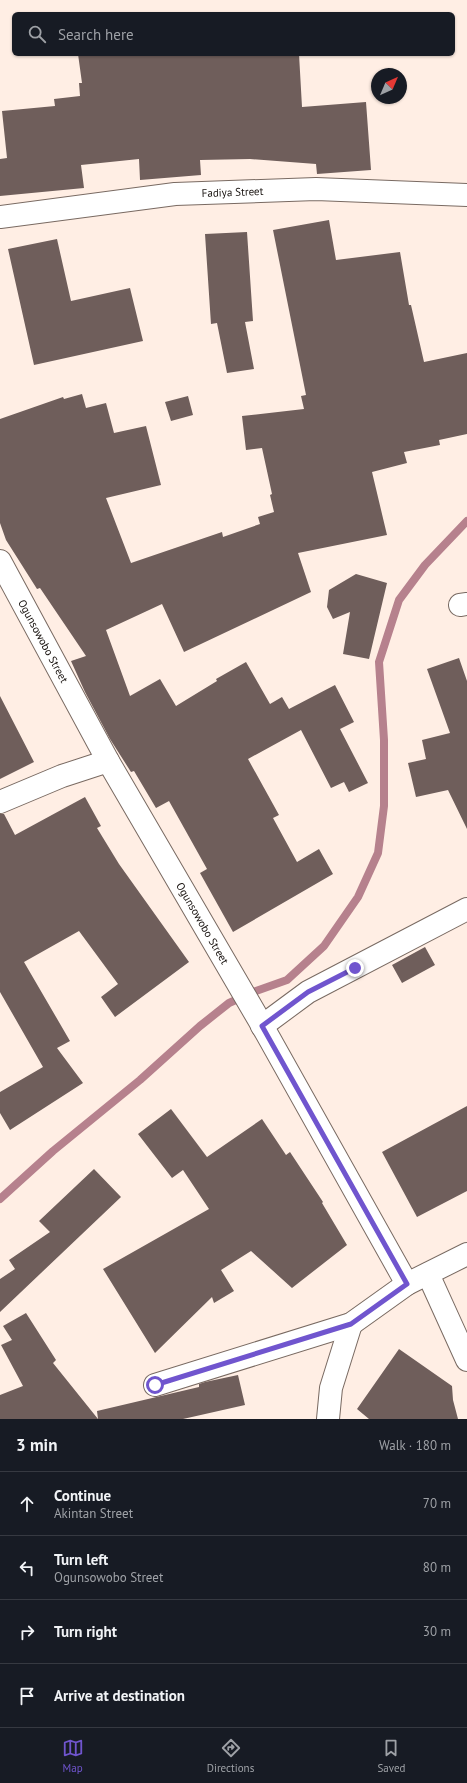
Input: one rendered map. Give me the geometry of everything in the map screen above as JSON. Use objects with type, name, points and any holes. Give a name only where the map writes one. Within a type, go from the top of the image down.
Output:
[{"type":"street","name":"Fadiya Street","points":[[0,217],[175,194],[316,189],[467,194]]},
{"type":"street","name":"Ogunsowobo Street","points":[[0,561],[108,761],[261,1023],[407,1284]]},
{"type":"street","points":[[0,802],[62,776],[108,761]]},
{"type":"street","points":[[261,1023],[308,992],[467,909]]},
{"type":"street","points":[[155,1385],[351,1324],[407,1284],[467,1254]]},
{"type":"street","points":[[428,1274],[467,1360]]},
{"type":"street","points":[[328,1419],[331,1388],[351,1324]]},
{"type":"building","points":[[78,56],[299,56],[302,107],[366,102],[371,170],[317,174],[316,164],[250,159],[200,160],[201,175],[140,180],[139,159],[81,165],[84,188],[0,196],[0,159],[7,158],[2,111],[55,106],[54,99],[80,96],[79,83],[82,83]]},
{"type":"building","points":[[329,220],[336,260],[400,252],[409,305],[411,305],[424,362],[467,353],[467,434],[439,440],[440,445],[404,452],[407,463],[372,472],[387,535],[298,553],[311,592],[184,652],[162,604],[106,630],[130,696],[160,679],[176,706],[217,681],[216,679],[246,662],[270,704],[282,697],[289,709],[335,685],[354,722],[340,729],[368,783],[349,792],[344,782],[331,788],[301,730],[248,759],[279,815],[273,818],[297,862],[319,849],[333,874],[233,932],[200,873],[207,869],[169,801],[156,808],[134,771],[131,772],[110,739],[85,692],[71,661],[86,656],[40,588],[37,589],[6,540],[0,523],[0,419],[63,397],[64,399],[82,394],[86,408],[106,403],[114,433],[146,426],[161,485],[106,498],[131,563],[222,532],[223,537],[260,524],[258,517],[274,512],[270,495],[272,494],[262,448],[246,450],[242,416],[304,409],[301,396],[306,395],[273,230]]},
{"type":"building","points":[[247,232],[253,321],[245,322],[254,369],[227,373],[217,323],[211,324],[205,234]]},
{"type":"building","points":[[57,239],[71,301],[130,288],[143,341],[34,365],[8,249]]},
{"type":"building","points":[[188,396],[193,415],[171,421],[165,402]]},
{"type":"building","points":[[356,574],[387,583],[369,659],[343,654],[350,612],[333,619],[327,607],[329,590]]},
{"type":"building","points":[[459,658],[467,681],[467,829],[448,790],[416,797],[408,763],[426,759],[422,740],[450,733],[427,669]]},
{"type":"building","points":[[0,696],[34,762],[0,779]]},
{"type":"building","points":[[85,797],[101,826],[97,828],[119,864],[189,962],[115,1017],[101,997],[118,984],[79,931],[24,962],[70,1041],[57,1048],[83,1083],[10,1130],[0,1113],[0,1092],[43,1067],[0,992],[0,814],[4,814],[15,835]]},
{"type":"building","points":[[425,947],[435,965],[402,983],[392,965]]},
{"type":"building","points":[[467,1106],[467,1191],[417,1217],[382,1152]]},
{"type":"building","points":[[171,1109],[207,1157],[262,1119],[286,1155],[290,1152],[323,1202],[322,1203],[347,1245],[292,1288],[251,1251],[221,1270],[234,1291],[214,1303],[212,1297],[155,1353],[103,1269],[209,1209],[183,1170],[172,1178],[138,1134]]},
{"type":"building","points":[[94,1169],[121,1197],[0,1312],[0,1279],[15,1269],[9,1260],[50,1232],[39,1221]]},
{"type":"building","points":[[26,1313],[56,1360],[53,1363],[98,1419],[0,1419],[0,1395],[23,1386],[1,1345],[12,1340],[3,1326]]},
{"type":"building","points":[[399,1349],[452,1386],[453,1400],[458,1419],[369,1419],[357,1409]]},
{"type":"building","points":[[238,1375],[245,1405],[183,1419],[98,1419],[97,1411],[199,1387],[199,1384],[205,1382]]},
{"type":"waterway","points":[[0,1199],[53,1151],[140,1080],[200,1026],[229,1003],[256,991],[287,980],[324,946],[358,897],[378,853],[384,806],[384,740],[379,662],[399,600],[425,565],[467,521]]},
{"type":"route","points":[[155,1385],[351,1324],[407,1284],[262,1026],[308,992],[355,968]]}]
